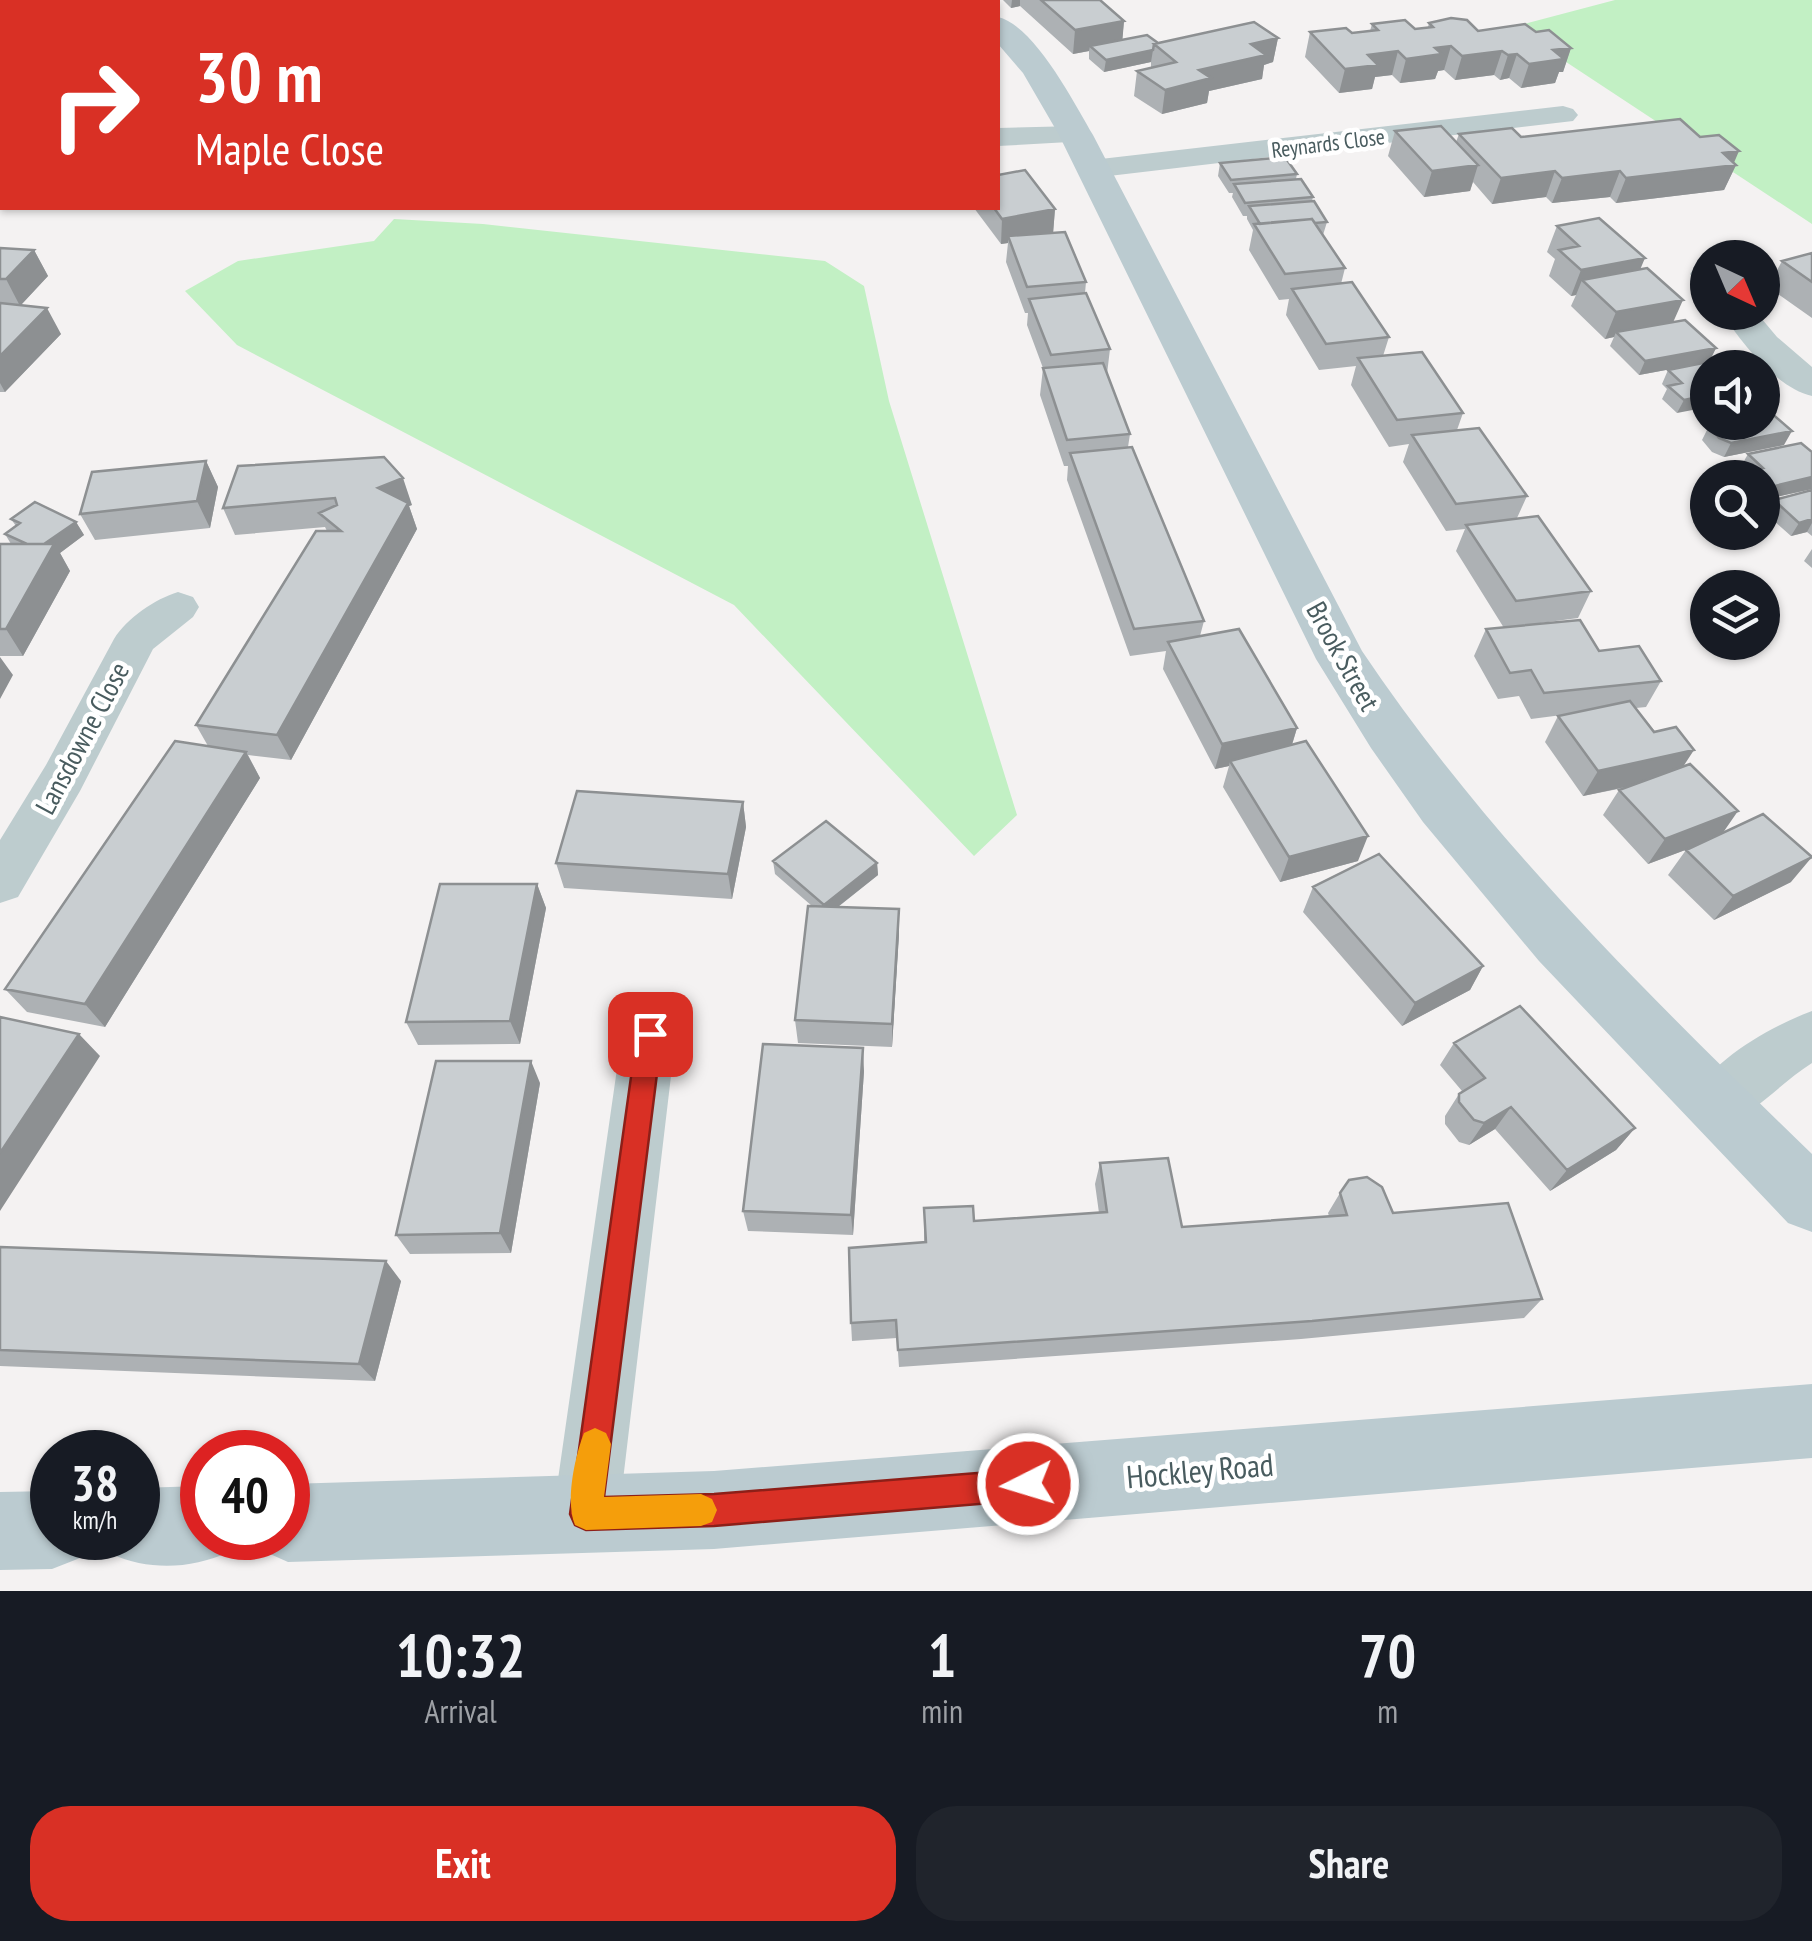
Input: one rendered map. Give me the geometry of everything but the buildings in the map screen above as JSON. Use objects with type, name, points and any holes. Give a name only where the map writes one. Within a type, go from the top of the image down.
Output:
[{"type":"street","name":"Brook Street","points":[[1000,28],[1037,69],[1084,152],[1341,659],[1386,734],[1454,821],[1557,938],[1812,1200]]},
{"type":"street","points":[[1464,96],[1489,125]]},
{"type":"street","name":"Reynards Close","points":[[1000,137],[1084,152],[1489,125],[1564,114]]},
{"type":"street","points":[[1752,330],[1812,386]]},
{"type":"street","name":"Lansdowne Close","points":[[0,883],[63,778],[136,639],[178,606]]},
{"type":"street","points":[[586,1514],[650,1034]]},
{"type":"street","points":[[1717,1104],[1770,1060],[1812,1035]]},
{"type":"street","name":"Hockley Road","points":[[310,1522],[734,1508],[1812,1421]]},
{"type":"street","points":[[0,1531],[30,1530]]},
{"type":"green space","points":[[1615,0],[1812,0],[1812,224],[1513,27]]},
{"type":"green space","points":[[394,219],[483,224],[825,261],[864,286],[889,401],[1017,815],[974,856],[734,605],[237,345],[185,291],[238,261],[374,241]]},
{"type":"slow traffic","points":[[595,1444],[586,1514],[701,1510]]},
{"type":"route","points":[[650,1034],[586,1514],[714,1510],[1028,1484]]}]
